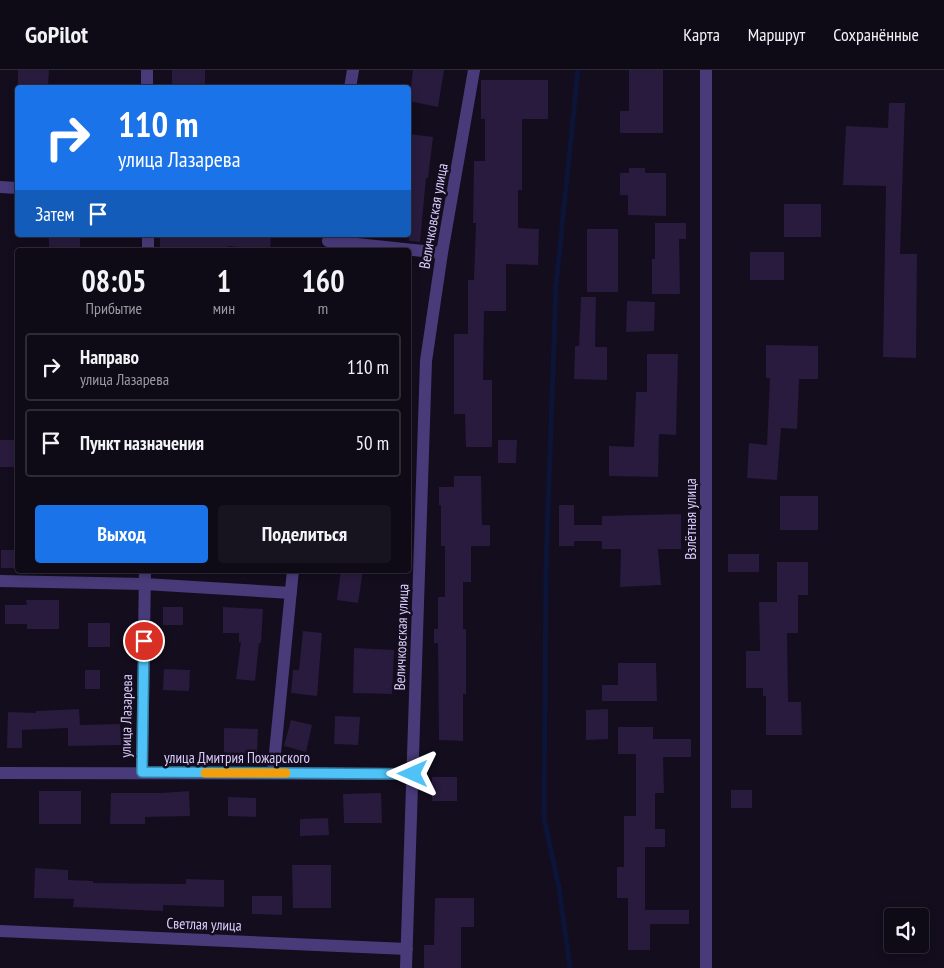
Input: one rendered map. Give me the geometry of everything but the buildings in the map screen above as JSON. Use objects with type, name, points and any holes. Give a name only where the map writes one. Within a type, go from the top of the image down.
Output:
[{"type":"street","points":[[147,70],[147,85]]},
{"type":"street","points":[[350,85],[353,70]]},
{"type":"street","name":"Величковская улица","points":[[406,968],[426,361],[442,253],[474,70]]},
{"type":"street","name":"Взлётная улица","points":[[706,70],[706,968]]},
{"type":"street","points":[[0,187],[15,188]]},
{"type":"street","points":[[328,242],[390,248]]},
{"type":"street","points":[[411,250],[442,253]]},
{"type":"street","name":"улица Лазарева","points":[[142,772],[145,573]]},
{"type":"street","points":[[273,773],[293,573]]},
{"type":"street","points":[[0,581],[145,584],[291,593]]},
{"type":"street","name":"улица Дмитрия Пожарского","points":[[0,773],[413,774]]},
{"type":"street","name":"Светлая улица","points":[[0,931],[407,949]]},
{"type":"waterway","points":[[570,968],[559,888],[544,818],[546,566],[556,285],[578,70]]},
{"type":"slow traffic","points":[[205,773],[286,773]]},
{"type":"route","points":[[144,641],[142,772],[413,774]]}]
